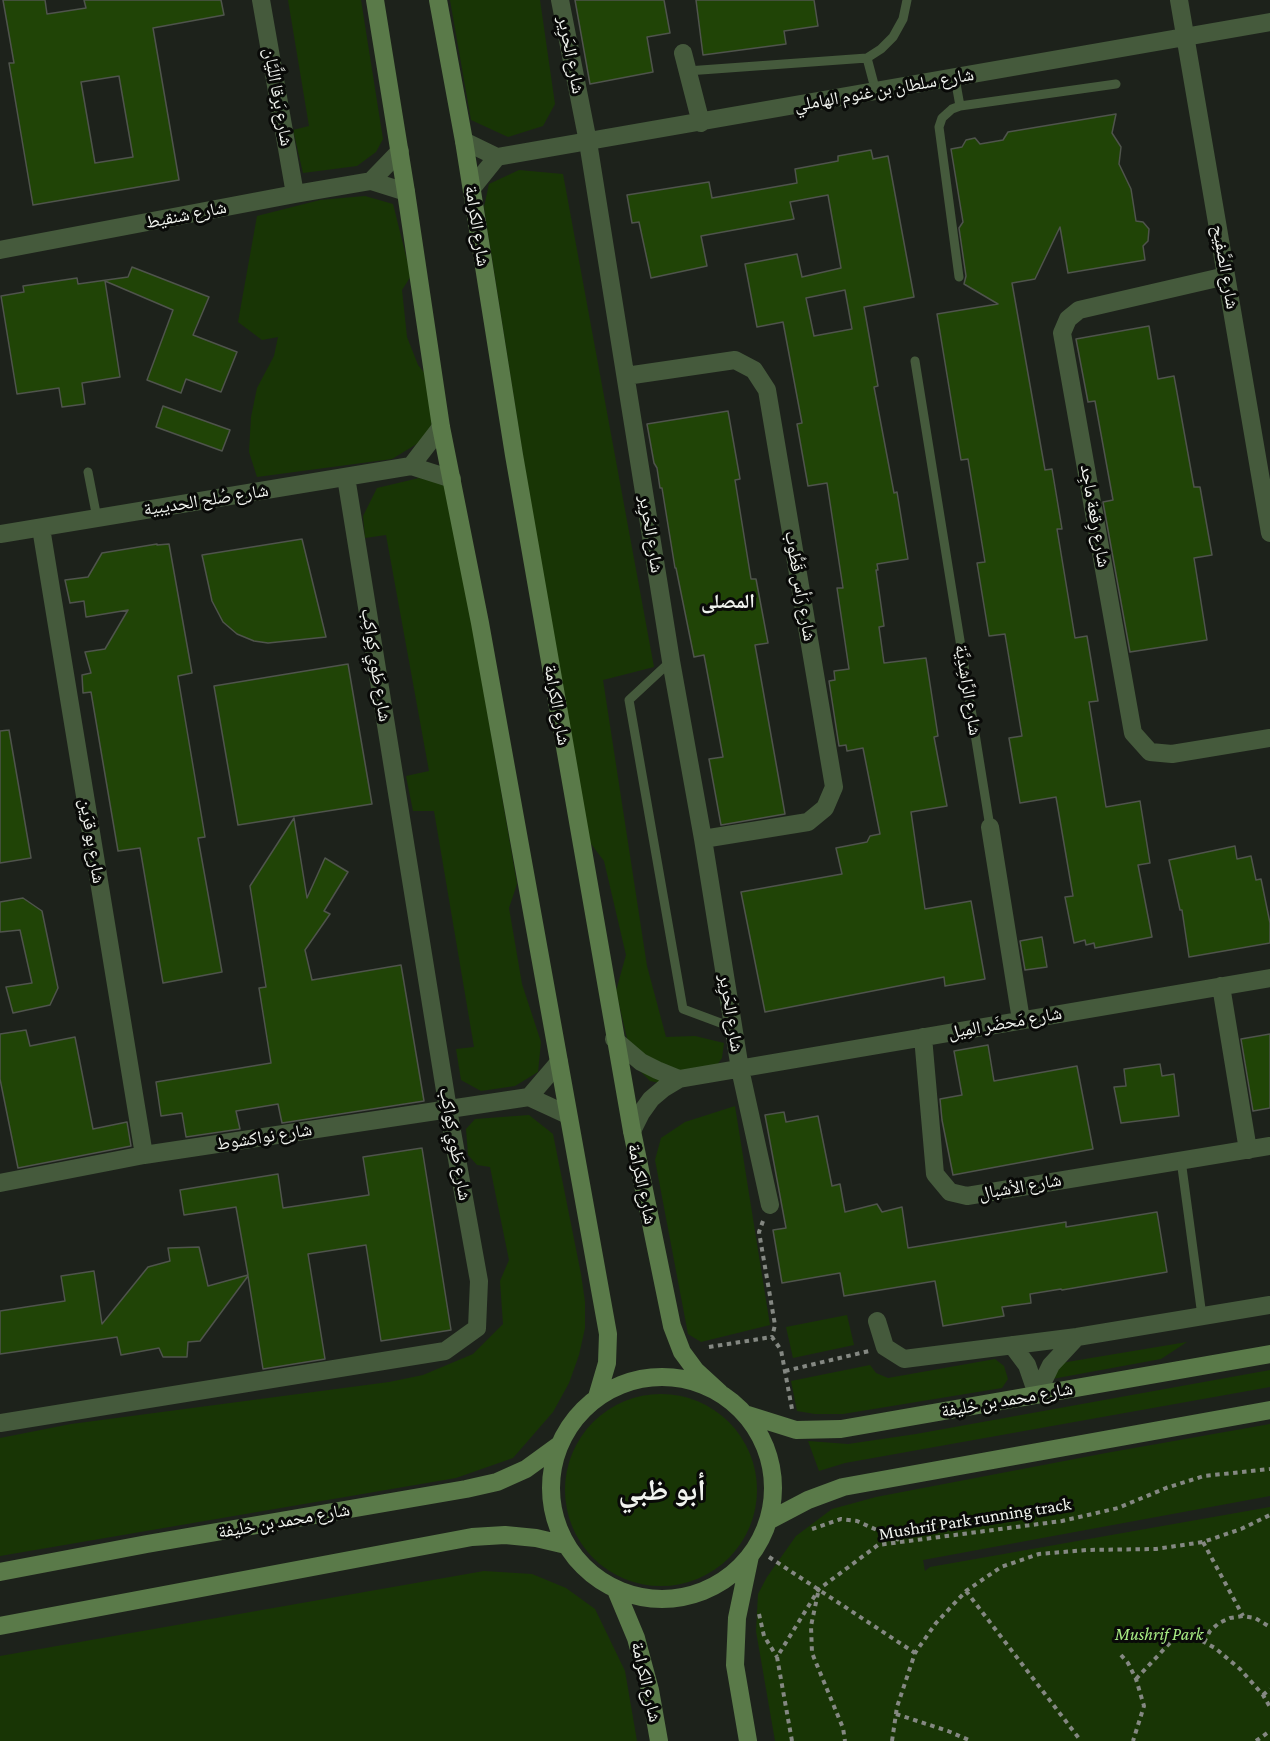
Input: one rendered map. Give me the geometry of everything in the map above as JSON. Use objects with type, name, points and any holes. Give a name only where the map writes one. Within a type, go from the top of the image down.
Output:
[{"type":"main road","points":[[375,0],[441,428],[480,623],[608,1334],[607,1363],[597,1397]]},
{"type":"main road","name":"شارع الكرامة","points":[[438,0],[464,141],[518,479],[614,1039],[632,1131],[672,1326],[682,1352],[696,1371],[720,1393]]},
{"type":"main road","name":"شارع محمد بن خليفة","points":[[745,1414],[796,1430],[841,1429],[1270,1354]]},
{"type":"main road","points":[[748,1741],[735,1665],[737,1618],[753,1552],[768,1521],[773,1483],[765,1446],[745,1414],[720,1393],[690,1380],[658,1377],[626,1382],[597,1397],[574,1418],[559,1445],[550,1478],[553,1513],[566,1545],[588,1571],[616,1590],[652,1599],[689,1596],[723,1581],[753,1552]]},
{"type":"main road","points":[[768,1521],[808,1500],[843,1487],[1270,1410]]},
{"type":"main road","name":"شارع محمد بن خليفة","points":[[0,1572],[497,1482],[526,1469],[559,1445]]},
{"type":"main road","points":[[0,1626],[472,1537],[505,1534],[566,1545]]},
{"type":"main road","name":"شارع الكرامة","points":[[616,1590],[636,1638],[650,1690],[659,1741]]},
{"type":"street","name":"شارع بَرقا اللَّيَّان","points":[[261,0],[295,194]]},
{"type":"street","name":"شارع الحَرِير","points":[[560,0],[588,142],[671,661],[703,839],[740,1069]]},
{"type":"street","name":"شارع الصَّفِيح","points":[[1179,0],[1270,533]]},
{"type":"street","name":"شارع سلطان بن غنوم الهاملي","points":[[497,158],[1270,22]]},
{"type":"street","points":[[683,53],[700,123]]},
{"type":"street","points":[[464,141],[497,158],[471,188]]},
{"type":"street","points":[[371,181],[400,151]]},
{"type":"street","name":"شارع شنقيط","points":[[0,250],[371,181],[406,192]]},
{"type":"street","name":"شارع رِقعة ماجِد","points":[[1226,276],[1079,310],[1068,319],[1062,333],[1133,733],[1150,752],[1172,754],[1270,738]]},
{"type":"street","name":"شارع رَأس قَطُّوب","points":[[626,376],[735,360],[754,370],[767,390],[834,787],[825,808],[808,822],[703,839]]},
{"type":"street","points":[[411,466],[441,428]]},
{"type":"street","name":"شارع صُلح الحديبية","points":[[0,534],[411,466],[452,479]]},
{"type":"street","name":"شارع طَوِي كِواكِب","points":[[0,1423],[445,1351],[477,1328],[479,1281],[448,1109],[346,477]]},
{"type":"street","name":"شارع بو قرَين","points":[[41,528],[144,1155]]},
{"type":"street","name":"شارع الرَّاشِدِيَّة","points":[[990,827],[1021,1020]]},
{"type":"street","name":"شارع مَحضَر المِيل","points":[[632,1131],[651,1099],[679,1079],[1270,978]]},
{"type":"street","points":[[1221,986],[1248,1150]]},
{"type":"street","name":"شارع الأشبال","points":[[923,1037],[935,1174],[950,1192],[967,1196],[1270,1146]]},
{"type":"street","points":[[614,1039],[641,1062],[679,1079]]},
{"type":"street","points":[[558,1062],[530,1097],[568,1115]]},
{"type":"street","points":[[740,1069],[770,1204]]},
{"type":"street","name":"شارع نواكشوط","points":[[0,1183],[144,1155],[530,1097]]},
{"type":"street","points":[[877,1321],[885,1347],[904,1359],[1077,1336],[1270,1305]]},
{"type":"street","points":[[1037,1394],[1052,1365],[1077,1336]]},
{"type":"street","points":[[1011,1345],[1027,1365],[1037,1394]]},
{"type":"lane","points":[[687,71],[867,58],[893,37],[903,19],[907,0]]},
{"type":"lane","points":[[867,58],[876,92]]},
{"type":"lane","points":[[955,78],[960,106]]},
{"type":"lane","points":[[959,277],[939,127],[946,113],[960,106],[1116,84]]},
{"type":"lane","name":"شارع الرَّاشِدِيَّة","points":[[915,361],[990,827]]},
{"type":"lane","points":[[88,472],[97,518]]},
{"type":"lane","points":[[671,661],[629,700],[683,1009],[734,1028]]},
{"type":"lane","points":[[1181,1160],[1202,1316]]},
{"type":"path","points":[[770,1204],[759,1232],[775,1325],[772,1337]]},
{"type":"path","points":[[709,1347],[772,1337]]},
{"type":"path","points":[[772,1337],[782,1350],[792,1410]]},
{"type":"path","points":[[785,1371],[885,1347]]},
{"type":"path","name":"Mushrif Park running track","points":[[777,1657],[819,1589],[878,1545],[1062,1521],[1118,1508],[1166,1488],[1204,1476],[1270,1469]]},
{"type":"path","points":[[892,1741],[896,1713],[915,1653],[936,1623],[966,1591],[1001,1567],[1039,1554],[1086,1550],[1156,1549],[1203,1542],[1270,1515]]},
{"type":"path","points":[[812,1529],[842,1519],[857,1521],[900,1541]]},
{"type":"path","points":[[1203,1542],[1243,1616]]},
{"type":"path","points":[[753,1552],[819,1589],[915,1653]]},
{"type":"path","points":[[819,1589],[811,1626],[812,1653],[843,1728],[845,1741]]},
{"type":"path","points":[[966,1591],[1081,1741]]},
{"type":"path","points":[[759,1614],[764,1636],[777,1657],[792,1741]]},
{"type":"path","points":[[1204,1642],[1210,1631],[1219,1623],[1230,1618],[1243,1616],[1255,1618],[1270,1627]]},
{"type":"path","points":[[1136,1679],[1182,1630],[1215,1648],[1240,1669],[1263,1695],[1270,1707]]},
{"type":"path","points":[[1121,1655],[1136,1679],[1144,1706],[1133,1741]]},
{"type":"path","points":[[1263,1695],[1270,1689]]},
{"type":"path","points":[[896,1713],[971,1741]]},
{"type":"path","points":[[1256,1741],[1270,1731]]},
{"type":"green space","points":[[288,0],[361,0],[383,139],[376,152],[357,166],[303,173],[293,130],[309,126]]},
{"type":"green space","points":[[450,0],[540,0],[555,104],[543,126],[508,137],[471,120]]},
{"type":"green space","points":[[519,170],[563,174],[654,667],[603,680],[647,966],[666,1037],[695,1036],[724,1043],[722,1058],[709,1077],[669,1085],[650,1081],[633,1064],[616,991],[626,955],[604,861],[582,832],[484,207],[489,184]]},
{"type":"green space","points":[[365,196],[393,204],[411,276],[402,290],[407,337],[418,365],[427,376],[432,410],[431,429],[420,442],[392,459],[257,477],[249,452],[251,417],[257,388],[274,356],[278,337],[262,340],[238,322],[257,216],[320,200]]},
{"type":"green space","points":[[419,478],[448,485],[517,884],[509,908],[522,984],[541,1042],[538,1072],[515,1086],[481,1091],[461,1080],[456,1049],[474,1047],[434,811],[413,811],[406,776],[429,771],[386,535],[365,538],[363,516],[377,488]]},
{"type":"green space","points":[[735,1106],[770,1325],[701,1342],[688,1334],[655,1160],[661,1138],[685,1122]]},
{"type":"green space","points":[[529,1115],[553,1134],[581,1274],[585,1302],[585,1328],[569,1383],[553,1412],[513,1458],[456,1478],[0,1556],[0,1438],[71,1424],[389,1382],[423,1375],[473,1354],[503,1324],[500,1281],[509,1260],[490,1167],[477,1165],[468,1155],[466,1129],[475,1119]]},
{"type":"green space","points":[[847,1315],[854,1345],[793,1358],[786,1327]]},
{"type":"green space","points":[[1187,1342],[1161,1359],[1052,1379],[1061,1363]]},
{"type":"green space","points":[[995,1359],[1004,1366],[1008,1379],[1002,1388],[843,1414],[815,1414],[797,1411],[791,1381],[870,1365],[876,1373],[888,1378]]},
{"type":"green space","points":[[1270,1370],[1270,1387],[845,1463],[819,1471],[808,1441],[848,1444],[916,1434]]},
{"type":"green space","points":[[661,1394],[698,1401],[729,1422],[750,1453],[757,1490],[750,1527],[729,1558],[698,1579],[661,1586],[624,1579],[593,1558],[572,1527],[565,1490],[572,1453],[593,1422],[624,1401]]},
{"type":"green space","name":"Mushrif Park","points":[[1270,1424],[1270,1496],[923,1560],[925,1571],[930,1567],[1270,1507],[1270,1741],[775,1741],[756,1631],[758,1594],[796,1536],[832,1509],[876,1497]]},
{"type":"green space","points":[[484,1571],[532,1574],[566,1588],[595,1609],[625,1671],[637,1741],[0,1741],[0,1656]]},
{"type":"building","points":[[3,0],[45,0],[47,14],[86,8],[84,0],[221,0],[224,15],[153,28],[179,180],[33,205],[9,63],[14,63]],"holes":[[[119,76],[133,157],[95,163],[81,82]]]},
{"type":"building","points":[[575,0],[664,0],[670,33],[647,37],[653,72],[590,84]]},
{"type":"building","points":[[696,0],[814,0],[818,26],[784,31],[786,44],[703,55]]},
{"type":"building","points":[[1116,114],[1112,133],[1121,147],[1119,164],[1131,189],[1136,221],[1143,222],[1149,229],[1148,241],[1143,246],[1145,260],[1068,273],[1060,227],[1035,279],[1012,283],[1045,470],[1052,469],[1062,529],[1057,529],[1075,638],[1087,636],[1098,701],[1089,702],[1106,807],[1140,801],[1150,863],[1138,865],[1152,937],[1095,948],[1094,943],[1086,945],[1085,940],[1074,943],[1065,897],[1073,896],[1056,797],[1020,803],[1009,738],[1022,736],[1005,634],[989,636],[977,563],[985,562],[968,459],[961,460],[937,314],[998,304],[964,284],[966,276],[959,228],[963,222],[951,149],[962,147],[966,140],[975,138],[980,144],[1003,140],[1008,132]]},
{"type":"building","points":[[871,150],[873,159],[888,156],[914,297],[864,307],[878,386],[874,387],[894,493],[897,492],[908,559],[877,564],[884,626],[879,627],[884,663],[926,658],[938,736],[934,737],[947,806],[911,812],[925,909],[971,901],[985,979],[945,986],[944,977],[765,1012],[741,892],[842,874],[836,848],[867,842],[870,836],[880,834],[863,748],[847,751],[846,745],[839,746],[829,681],[835,680],[834,671],[849,669],[837,588],[843,588],[827,483],[808,486],[797,424],[802,423],[783,322],[757,327],[745,264],[797,254],[802,277],[841,268],[828,195],[790,202],[794,219],[701,236],[707,266],[651,278],[639,222],[632,223],[627,195],[709,182],[712,198],[797,183],[795,169],[838,161],[838,156]],"holes":[[[845,290],[852,329],[814,336],[806,298]]]},
{"type":"building","points":[[132,267],[209,297],[193,335],[237,352],[221,392],[186,379],[181,393],[147,380],[173,310],[105,281],[120,377],[82,383],[85,404],[62,407],[59,388],[17,394],[1,296],[24,292],[23,286],[77,278],[78,284],[128,277]]},
{"type":"building","points":[[1149,326],[1158,379],[1174,376],[1194,487],[1200,487],[1212,555],[1194,558],[1207,640],[1130,652],[1103,502],[1113,500],[1095,401],[1088,402],[1076,339]]},
{"type":"building","points":[[163,406],[230,430],[222,451],[156,427]]},
{"type":"building","points":[[728,411],[740,479],[735,480],[751,579],[756,579],[768,643],[755,645],[785,814],[721,825],[709,759],[723,757],[704,655],[694,657],[675,568],[662,488],[660,488],[654,463],[647,424]]},
{"type":"building","points":[[302,539],[326,637],[268,643],[254,641],[237,634],[223,622],[212,601],[202,555]]},
{"type":"building","points":[[169,544],[192,673],[178,677],[205,837],[198,838],[222,972],[163,983],[140,848],[118,851],[91,692],[83,693],[82,675],[91,673],[85,652],[105,649],[128,610],[86,617],[84,601],[70,603],[65,580],[88,577],[102,553]]},
{"type":"building","points":[[348,664],[372,804],[238,825],[214,686]]},
{"type":"building","points":[[9,730],[31,858],[0,863],[0,731]]},
{"type":"building","points":[[294,818],[307,898],[325,858],[348,872],[324,911],[330,914],[305,950],[312,980],[401,965],[424,1101],[282,1123],[278,1104],[236,1111],[240,1129],[186,1137],[182,1113],[161,1116],[156,1082],[271,1063],[259,988],[266,987],[250,886]]},
{"type":"building","points":[[1235,846],[1237,859],[1251,856],[1256,880],[1261,879],[1270,923],[1270,943],[1189,957],[1182,910],[1180,910],[1169,860]]},
{"type":"building","points":[[23,898],[42,911],[58,988],[50,1005],[13,1013],[6,987],[32,983],[20,930],[0,932],[0,902]]},
{"type":"building","points":[[1042,937],[1047,967],[1025,970],[1020,941]]},
{"type":"building","points":[[26,1030],[30,1046],[75,1037],[93,1129],[127,1122],[131,1146],[18,1168],[0,1079],[0,1034]]},
{"type":"building","points":[[1270,1034],[1270,1108],[1253,1111],[1241,1039]]},
{"type":"building","points":[[988,1045],[994,1081],[1077,1066],[1093,1149],[953,1175],[940,1099],[962,1095],[954,1051]]},
{"type":"building","points":[[1160,1064],[1162,1076],[1174,1074],[1179,1116],[1121,1123],[1114,1087],[1126,1086],[1124,1069]]},
{"type":"building","points":[[784,1112],[786,1122],[818,1116],[832,1186],[840,1184],[845,1212],[877,1204],[882,1212],[902,1207],[908,1248],[1066,1222],[1066,1227],[1157,1212],[1167,1272],[1030,1294],[1031,1303],[1002,1307],[1004,1316],[943,1326],[935,1281],[844,1296],[840,1273],[782,1283],[773,1230],[786,1228],[765,1115]]},
{"type":"building","points":[[422,1148],[451,1330],[381,1341],[366,1245],[308,1254],[325,1359],[263,1369],[248,1276],[200,1341],[188,1342],[187,1357],[163,1357],[159,1348],[121,1355],[117,1337],[0,1354],[0,1311],[65,1301],[61,1276],[94,1271],[102,1324],[148,1267],[170,1261],[168,1248],[199,1247],[208,1286],[248,1275],[236,1207],[184,1215],[180,1190],[278,1174],[283,1208],[369,1195],[363,1157]]},
{"type":"district","name":"المصلى","points":[[728,602]]},
{"type":"district","name":"أبو ظبي","points":[[662,1491]]}]
